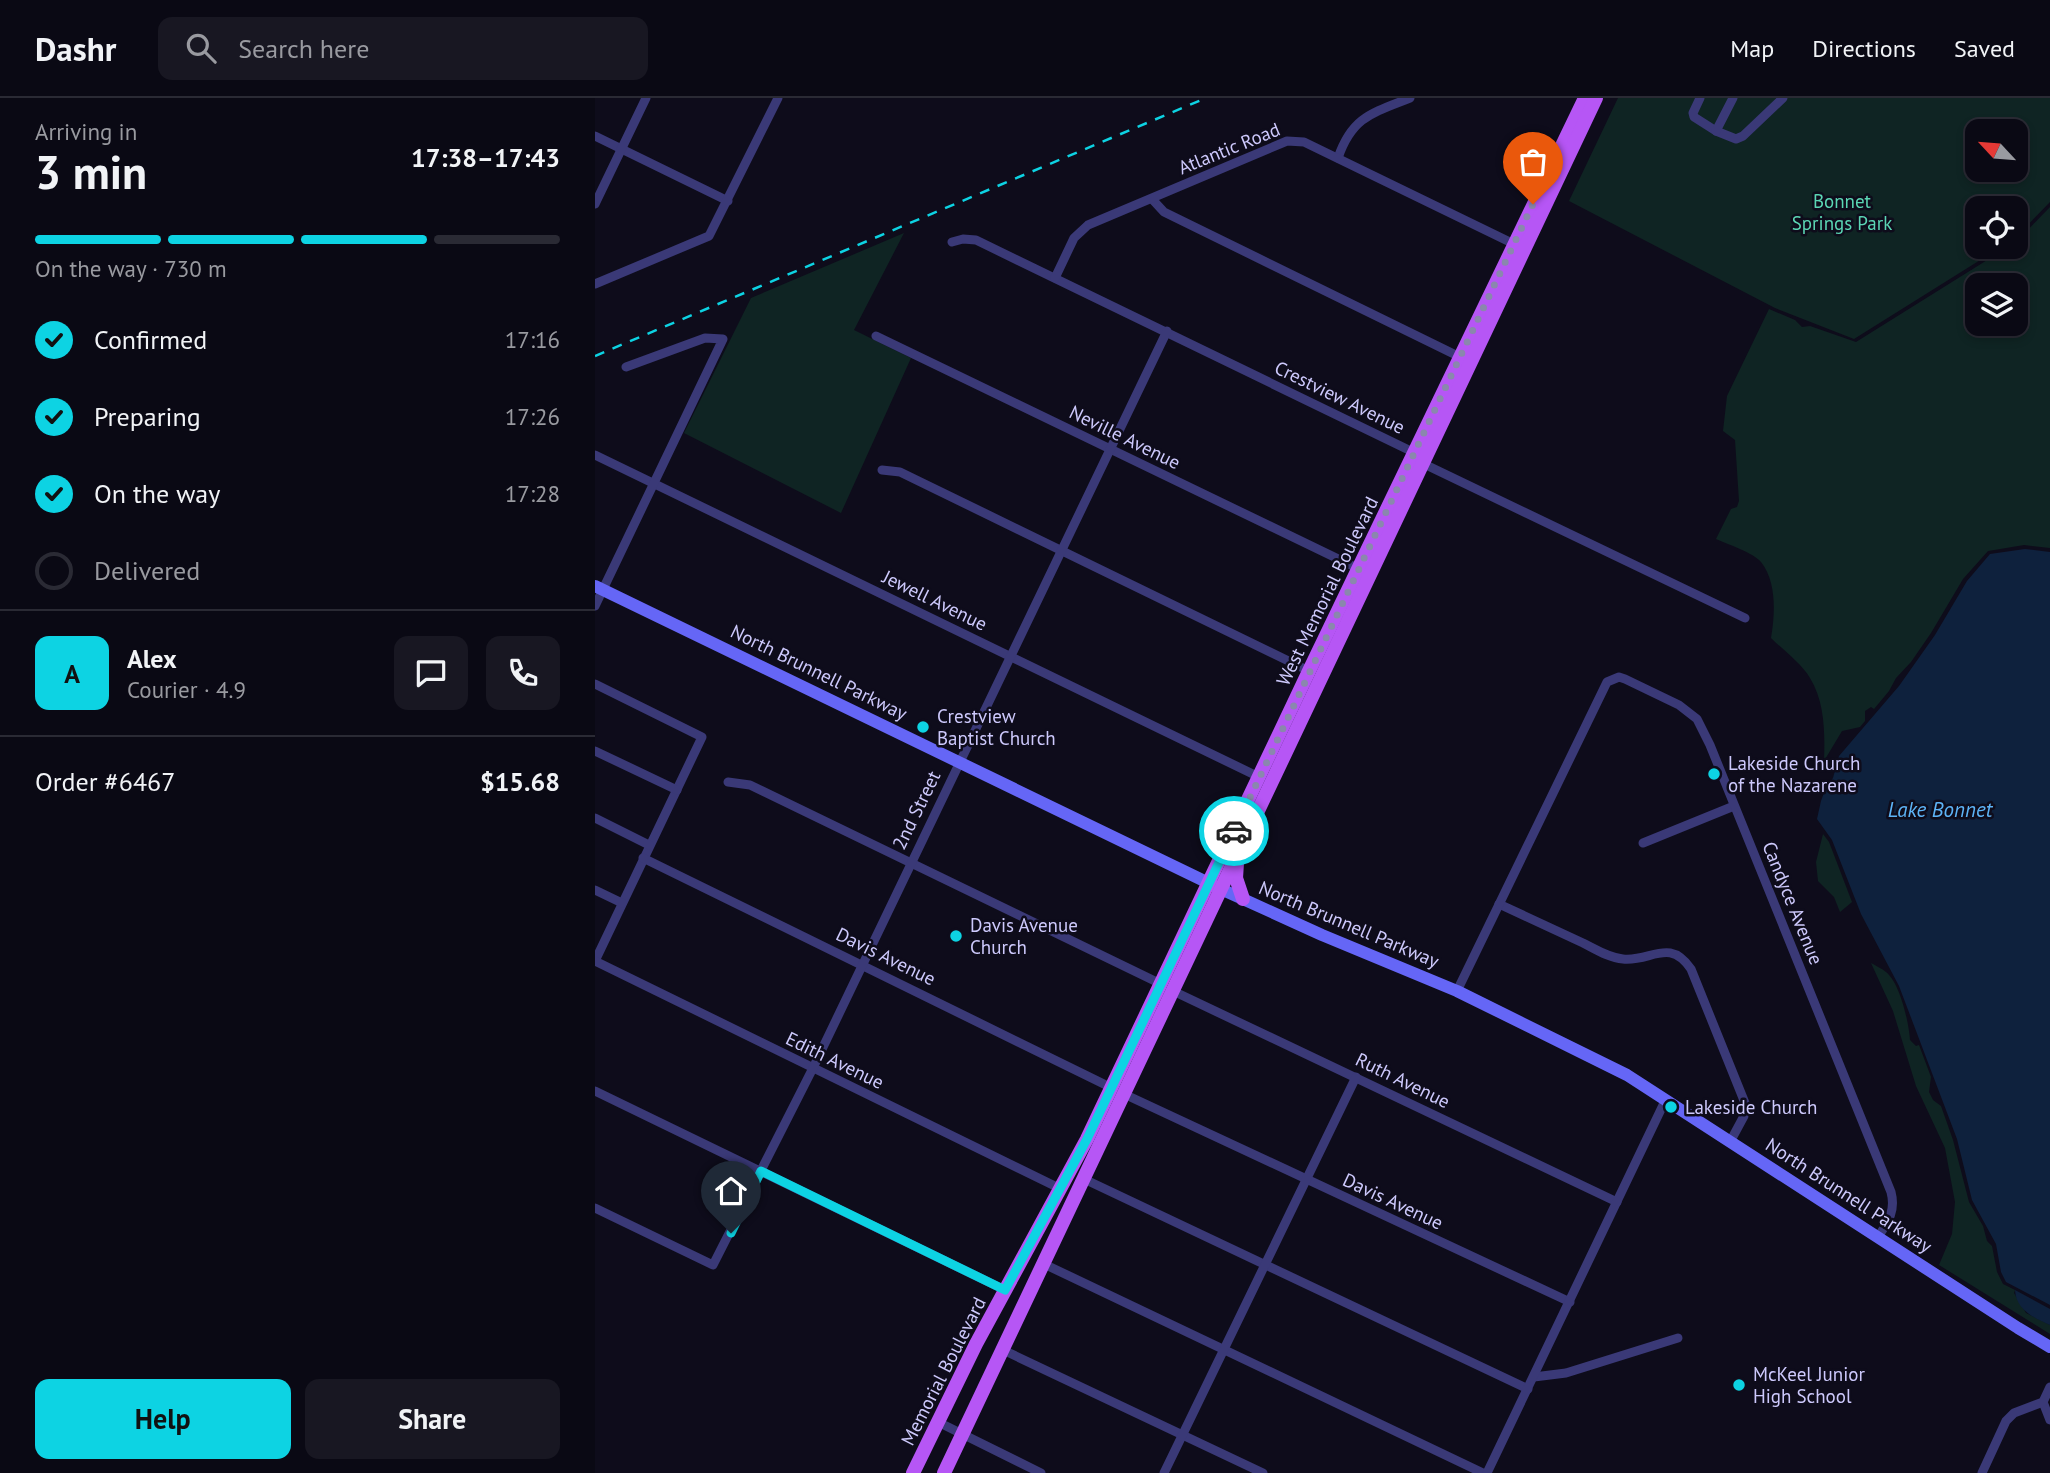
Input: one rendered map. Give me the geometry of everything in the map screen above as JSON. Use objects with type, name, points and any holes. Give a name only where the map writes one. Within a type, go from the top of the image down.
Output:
[{"type":"main road","name":"West Memorial Boulevard","points":[[1520,248],[1553,163],[1585,98]]},
{"type":"main road","name":"West Memorial Boulevard","points":[[1087,1139],[1118,1091],[1216,886],[1259,777],[1315,674],[1520,248],[1596,98]]},
{"type":"main road","name":"West Memorial Boulevard","points":[[1216,886],[1237,859],[1307,708],[1323,643],[1359,569],[1419,458]]},
{"type":"main road","points":[[1237,859],[1236,878],[1243,899]]},
{"type":"main road","name":"West Memorial Boulevard","points":[[944,1473],[1113,1117],[1122,1067],[1167,988]]},
{"type":"main road","name":"Memorial Boulevard","points":[[913,1473],[1005,1290],[1087,1139]]},
{"type":"street","points":[[595,204],[646,98]]},
{"type":"street","points":[[595,284],[709,236],[778,98]]},
{"type":"street","points":[[1338,158],[1344,141],[1359,122],[1371,114],[1410,98]]},
{"type":"street","points":[[1700,98],[1693,113],[1694,117],[1716,131],[1736,139],[1743,136],[1783,98]]},
{"type":"street","points":[[1716,131],[1733,98]]},
{"type":"street","points":[[595,136],[727,201]]},
{"type":"street","name":"Atlantic Road","points":[[1055,278],[1079,231],[1088,225],[1287,141],[1304,142],[1520,248]]},
{"type":"street","points":[[1152,199],[1164,212],[1467,358]]},
{"type":"street","name":"Crestview Avenue","points":[[952,242],[976,240],[1167,331],[1745,618]]},
{"type":"street","name":"2nd Street","points":[[595,1208],[713,1265],[813,1068],[1167,331]]},
{"type":"street","name":"Neville Avenue","points":[[876,336],[1359,569]]},
{"type":"street","points":[[595,606],[599,588],[655,484],[723,339],[705,338],[626,367]]},
{"type":"street","name":"Jewell Avenue","points":[[595,455],[1259,777]]},
{"type":"street","points":[[882,470],[900,471],[1315,674]]},
{"type":"street","name":"North Brunnell Parkway","points":[[599,588],[1243,899],[1457,991],[1627,1075],[2050,1347]]},
{"type":"street","name":"Candyce Avenue","points":[[1499,904],[1603,687],[1612,678],[1625,679],[1679,705],[1697,719],[1710,745],[1891,1192],[1892,1213],[1878,1237]]},
{"type":"street","points":[[595,684],[702,737],[595,961]]},
{"type":"street","points":[[595,751],[677,790]]},
{"type":"street","name":"Ruth Avenue","points":[[728,782],[750,785],[1167,988],[1617,1202]]},
{"type":"street","points":[[1643,843],[1734,806]]},
{"type":"street","points":[[595,818],[649,845]]},
{"type":"street","name":"Davis Avenue","points":[[643,858],[1118,1091],[1570,1303]]},
{"type":"street","points":[[595,890],[622,902]]},
{"type":"street","points":[[1457,991],[1499,904],[1612,957],[1636,959],[1657,952],[1678,955],[1691,969],[1745,1103],[1744,1116],[1730,1142]]},
{"type":"street","name":"Edith Avenue","points":[[595,961],[1061,1189]]},
{"type":"street","points":[[1164,1473],[1356,1077]]},
{"type":"street","points":[[595,1091],[1005,1290]]},
{"type":"street","points":[[1044,1264],[1485,1473],[1570,1303],[1665,1101]]},
{"type":"street","points":[[1084,1179],[1528,1389]]},
{"type":"street","points":[[1534,1377],[1566,1373],[1678,1338]]},
{"type":"street","points":[[1003,1350],[1263,1473]]},
{"type":"street","points":[[1982,1473],[2006,1422],[2014,1413],[2043,1402],[2050,1387]]},
{"type":"street","points":[[2043,1402],[2050,1420]]},
{"type":"street","points":[[938,1422],[1041,1473]]},
{"type":"green space","name":"Bonnet Springs Park","points":[[1618,98],[2050,98],[2050,202],[2028,225],[2028,196],[1965,196],[1965,259],[1982,259],[1854,339],[1775,308],[1569,201]]},
{"type":"green space","points":[[2050,207],[2050,548],[2024,545],[1988,551],[1963,579],[1931,633],[1889,691],[1874,709],[1871,707],[1865,711],[1865,721],[1860,727],[1842,731],[1824,761],[1823,718],[1815,687],[1802,667],[1771,638],[1773,599],[1766,570],[1753,555],[1716,539],[1731,509],[1737,507],[1739,501],[1735,440],[1723,431],[1727,396],[1769,309],[1795,320],[1802,327],[1810,326],[1856,342],[1965,274],[1965,336],[2028,336],[2028,273],[1966,273],[1989,259],[2028,259],[2028,230]]},
{"type":"green space","points":[[904,233],[854,330],[911,358],[841,513],[684,433],[751,298]]},
{"type":"green space","points":[[1823,834],[1829,842],[1852,902],[1840,912],[1834,897],[1818,881],[1816,862]]},
{"type":"green space","points":[[1871,963],[1891,977],[1896,985],[1906,1014],[1910,1040],[1916,1046],[1919,1045],[1931,1077],[1929,1092],[1933,1100],[1941,1106],[1969,1202],[1983,1226],[1987,1241],[1992,1246],[1997,1272],[2003,1284],[2015,1290],[2014,1293],[2026,1313],[2050,1325],[2050,1334],[1939,1265],[1952,1234],[1955,1202],[1945,1148],[1916,1086],[1893,1011]]},
{"type":"water","name":"Lake Bonnet","points":[[2025,549],[2050,552],[2050,1305],[2006,1282],[2001,1272],[1996,1244],[1972,1200],[1957,1139],[1899,986],[1861,914],[1832,840],[1817,819],[1821,801],[1833,778],[1839,756],[1899,686],[1935,635],[1967,581],[1990,554]]},
{"type":"water","points":[[2015,1290],[2050,1309],[2050,1325],[2022,1308]]},
{"type":"railway","points":[[595,356],[1206,98]]},
{"type":"way so far","points":[[1234,831],[1533,204]]},
{"type":"place","name":"Crestview Baptist Church","points":[[923,727]]},
{"type":"place","name":"Lakeside Church of the Nazarene","points":[[1714,774]]},
{"type":"place","name":"Davis Avenue Church","points":[[956,936]]},
{"type":"place","name":"Lakeside Church","points":[[1671,1107]]},
{"type":"place","name":"McKeel Junior High School","points":[[1739,1385]]},
{"type":"route","points":[[731,1233],[761,1171],[1005,1290],[1087,1139],[1234,831]]}]
